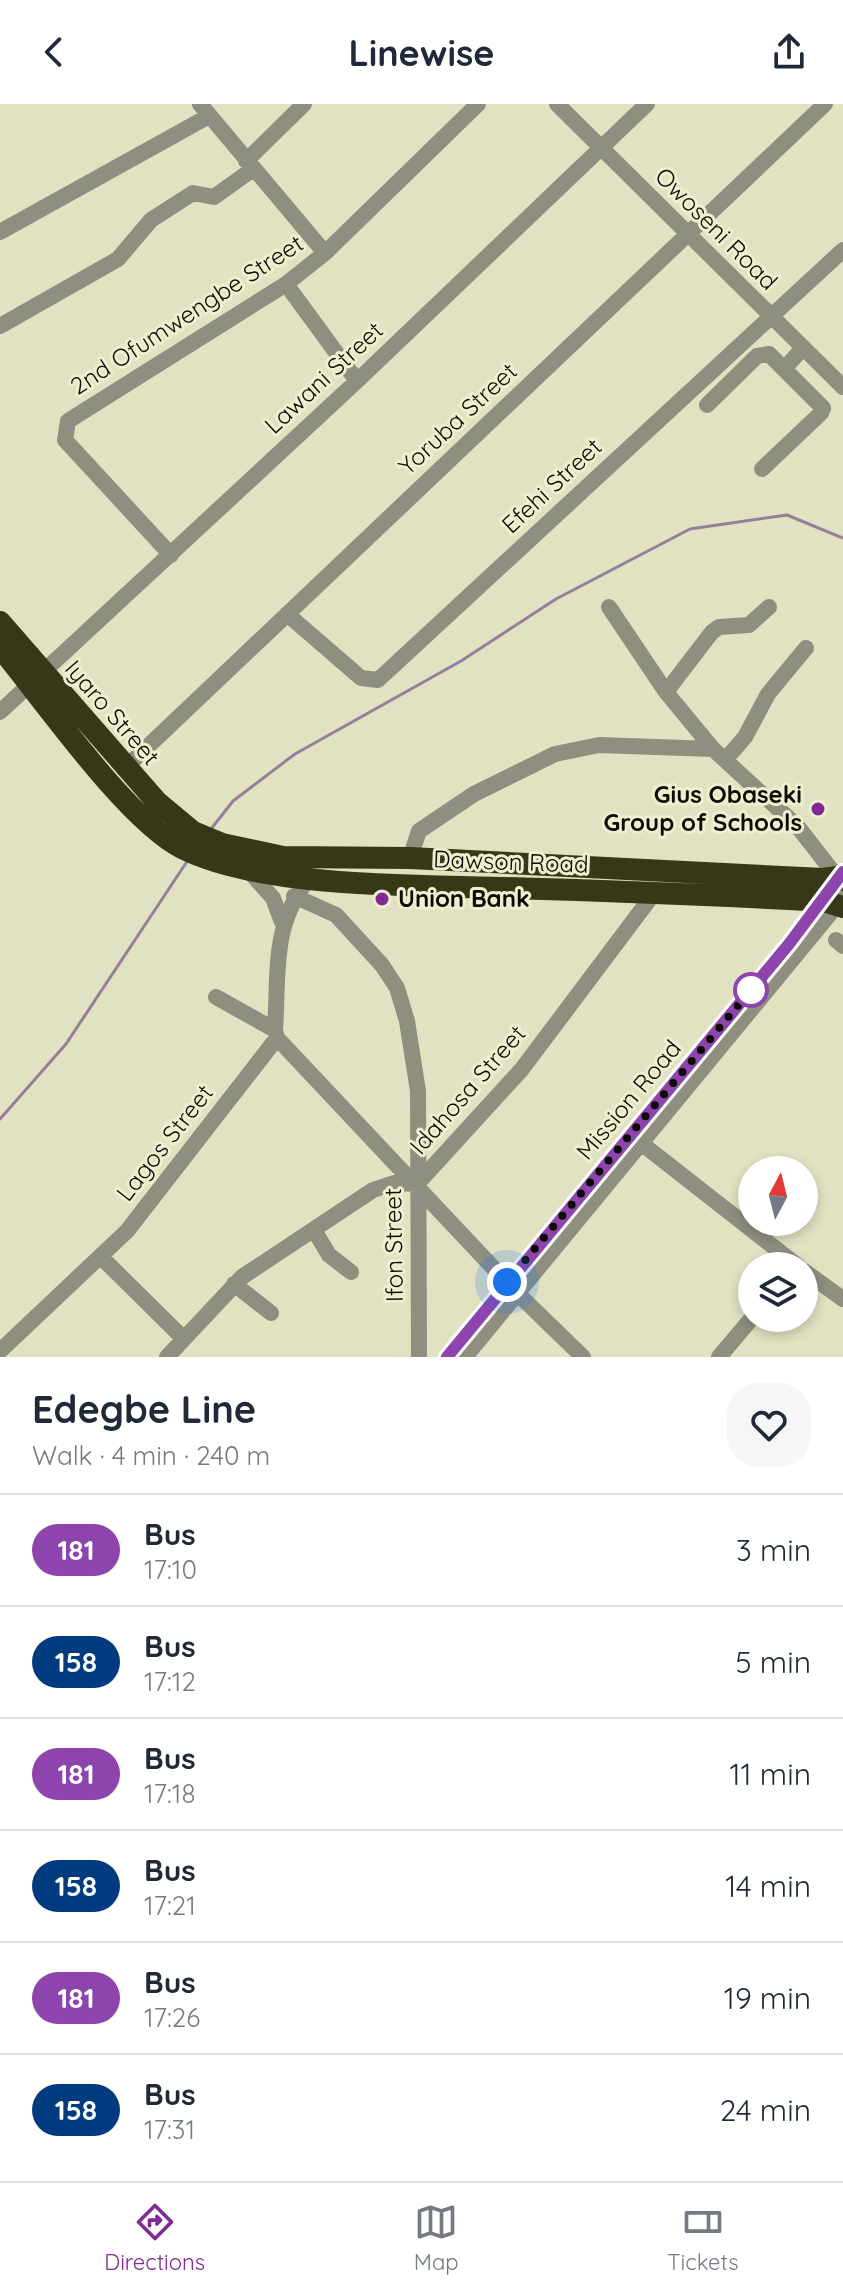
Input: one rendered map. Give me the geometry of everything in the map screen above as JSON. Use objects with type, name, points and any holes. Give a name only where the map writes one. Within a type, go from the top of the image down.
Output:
[{"type":"highway","name":"Iyaro Street","points":[[0,622],[36,678],[117,790],[187,839]]},
{"type":"highway","name":"Iyaro Street","points":[[0,647],[36,678],[187,839]]},
{"type":"highway","name":"Dawson Road","points":[[187,839],[283,857],[410,858],[823,879],[839,891]]},
{"type":"highway","name":"Dawson Road","points":[[187,839],[203,856],[248,870],[310,877],[411,885],[655,892],[839,891]]},
{"type":"street","points":[[0,326],[118,259],[151,220],[193,193],[214,197],[249,165],[304,104]]},
{"type":"street","name":"2nd Ofumwengbe Street","points":[[171,555],[65,440],[68,421],[286,284],[325,253],[478,104]]},
{"type":"street","name":"Owoseni Road","points":[[557,104],[843,387]]},
{"type":"street","name":"Lawani Street","points":[[0,712],[357,381],[647,104]]},
{"type":"street","name":"Yoruba Street","points":[[124,769],[825,104]]},
{"type":"street","points":[[0,232],[204,110],[325,253]]},
{"type":"street","name":"Efehi Street","points":[[287,614],[361,678],[378,680],[843,250]]},
{"type":"street","points":[[286,284],[357,381]]},
{"type":"street","points":[[784,369],[803,348]]},
{"type":"street","points":[[707,405],[764,353],[823,408],[762,469]]},
{"type":"street","points":[[609,607],[666,692],[719,754],[798,827],[839,891]]},
{"type":"street","points":[[666,692],[712,632],[719,627],[749,625],[769,607]]},
{"type":"street","points":[[410,858],[419,831],[474,794],[555,754],[599,745],[719,754],[745,737],[768,694],[806,648]]},
{"type":"street","points":[[248,870],[273,898],[282,922]]},
{"type":"street","points":[[276,1034],[282,922],[294,896],[310,877]]},
{"type":"street","name":"Mission Road","points":[[447,1357],[641,1143],[839,891]]},
{"type":"street","name":"Mission Road","points":[[465,1357],[512,1287],[839,891]]},
{"type":"street","name":"Idahosa Street","points":[[167,1357],[234,1284],[373,1190],[394,1183],[417,1184],[522,1069],[655,892]]},
{"type":"street","name":"Ifon Street","points":[[294,896],[336,915],[382,965],[397,988],[407,1021],[418,1091],[419,1357]]},
{"type":"street","points":[[216,997],[276,1034],[512,1287],[583,1357]]},
{"type":"street","name":"Lagos Street","points":[[0,1351],[127,1231],[276,1034]]},
{"type":"street","points":[[641,1143],[779,1252]]},
{"type":"street","points":[[314,1230],[329,1255],[351,1272]]},
{"type":"street","points":[[101,1257],[184,1339]]},
{"type":"street","points":[[818,1281],[843,1299]]},
{"type":"street","points":[[234,1284],[271,1313]]},
{"type":"street","points":[[719,1357],[740,1332]]},
{"type":"waterway","points":[[211,829],[233,801],[295,754],[461,661],[556,599],[690,529],[787,515],[843,538]]},
{"type":"waterway","points":[[0,1119],[66,1044],[188,860]]},
{"type":"bus line","name":"181","points":[[447,1357],[789,944],[843,872]]},
{"type":"place","name":"Gius Obaseki Group of Schools","points":[[818,809]]},
{"type":"place","name":"Union Bank","points":[[382,899]]},
{"type":"route","points":[[507,1282],[751,990]]}]
